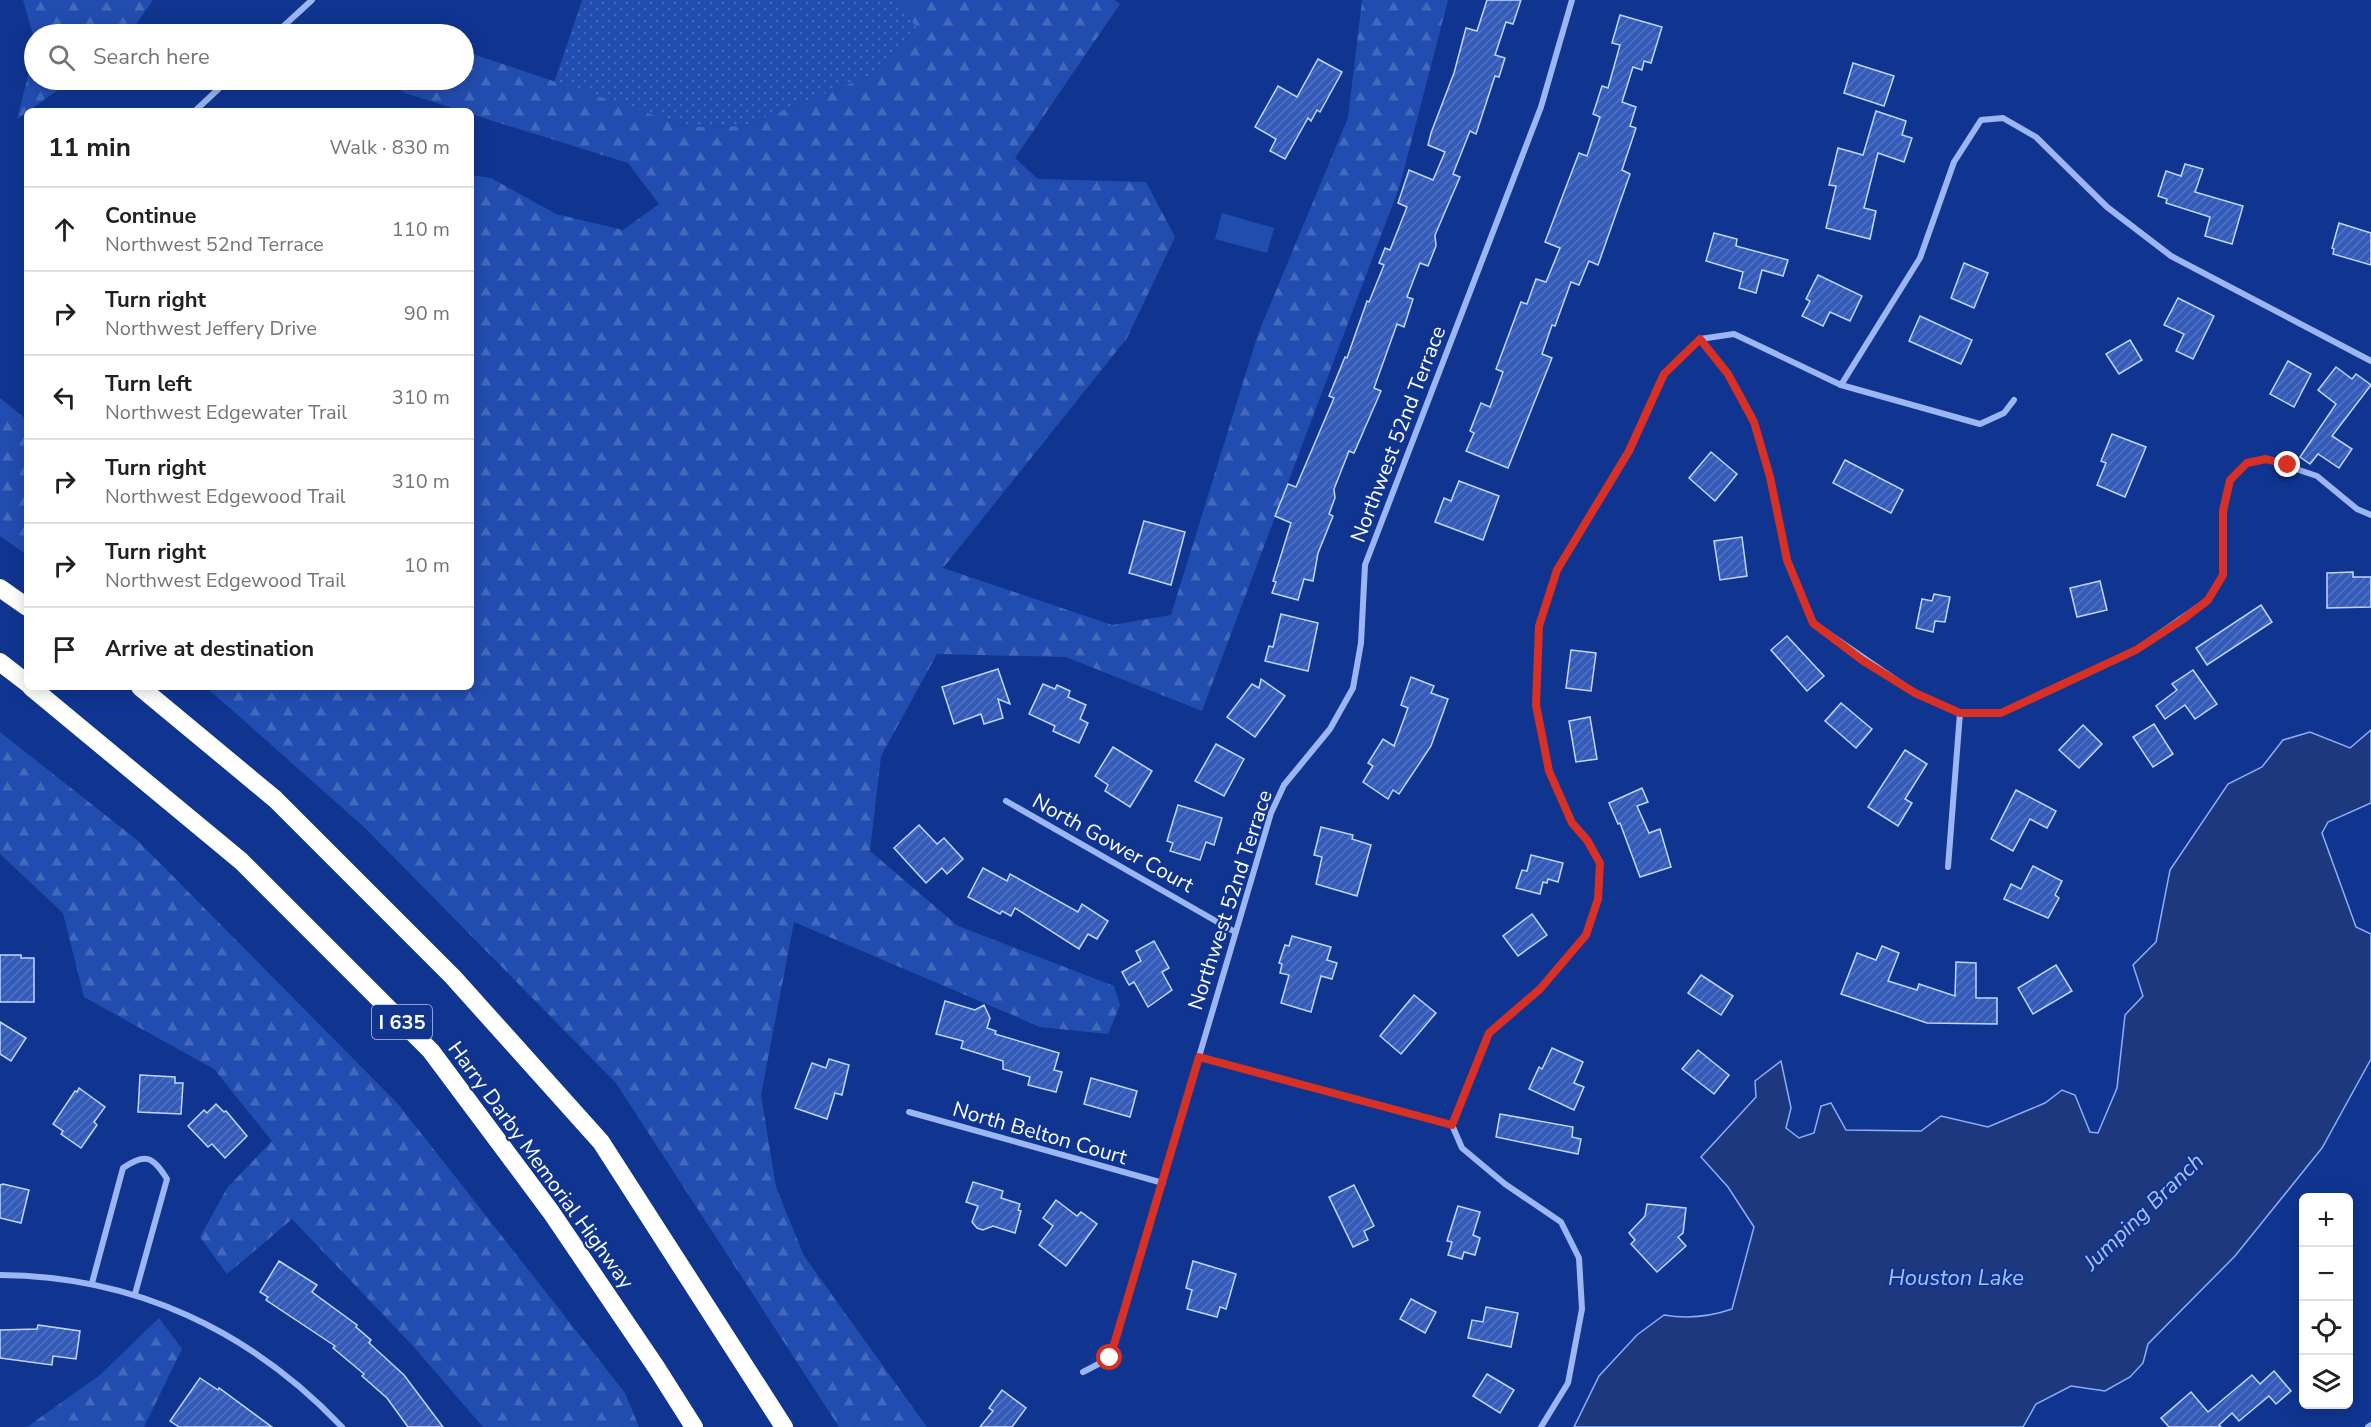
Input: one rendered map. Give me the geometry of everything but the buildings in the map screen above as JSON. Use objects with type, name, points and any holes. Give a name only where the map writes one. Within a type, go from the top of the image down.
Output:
[{"type":"highway","points":[[0,588],[24,605]]},
{"type":"highway","points":[[0,662],[24,681]]},
{"type":"highway","name":"Harry Darby Memorial Highway","points":[[35,690],[241,861],[431,1051],[551,1212],[656,1366],[694,1427]]},
{"type":"highway","points":[[144,690],[275,799],[453,977],[601,1142],[784,1427]]},
{"type":"street","points":[[286,24],[312,0]]},
{"type":"street","name":"Northwest 52nd Terrace","points":[[1083,1372],[1110,1358],[1271,813],[1284,785],[1330,729],[1353,688],[1361,643],[1365,566],[1541,107],[1572,0]]},
{"type":"street","points":[[198,108],[217,90]]},
{"type":"street","points":[[1841,385],[1920,258],[1954,162],[1981,120],[2003,118],[2036,137],[2107,207],[2171,256],[2371,361]]},
{"type":"street","points":[[1541,1427],[1568,1383],[1582,1309],[1580,1258],[1561,1222],[1505,1184],[1462,1148],[1452,1125],[1489,1033],[1540,989],[1586,935],[1598,899],[1600,863],[1587,840],[1572,823],[1549,771],[1536,705],[1539,626],[1557,570],[1629,451],[1664,374],[1700,339],[1734,334],[1841,385],[1980,424],[2004,413],[2014,400]]},
{"type":"street","points":[[1700,339],[1728,374],[1754,422],[1770,477],[1787,560],[1813,623],[1862,660],[1915,693],[1960,713],[2001,713],[2050,691],[2136,650],[2208,600],[2223,575],[2223,511],[2230,480],[2247,463],[2266,459],[2317,476],[2357,509],[2371,515]]},
{"type":"street","points":[[1948,867],[1960,713]]},
{"type":"street","name":"North Gower Court","points":[[1006,801],[1235,932]]},
{"type":"street","points":[[1199,1057],[1452,1125]]},
{"type":"street","name":"North Belton Court","points":[[909,1112],[1163,1183]]},
{"type":"street","points":[[92,1283],[123,1168],[134,1160],[148,1158],[156,1161],[167,1179],[135,1294]]},
{"type":"street","points":[[0,1275],[92,1283],[135,1294],[170,1308],[239,1341],[300,1387],[342,1427]]},
{"type":"green space","points":[[23,0],[153,0],[136,24],[30,24]]},
{"type":"green space","points":[[582,0],[898,0],[917,27],[869,76],[744,126],[690,127],[554,83]]},
{"type":"green space","points":[[898,0],[1114,0],[1120,4],[1015,158],[1038,179],[1146,182],[1175,237],[1127,338],[943,568],[1112,625],[1171,615],[1258,334],[1348,118],[1362,0],[1448,0],[1400,185],[1202,711],[1066,657],[937,654],[881,756],[870,851],[958,926],[1114,986],[1120,1005],[1108,1034],[1040,1027],[794,922],[761,1095],[776,1187],[804,1256],[927,1427],[839,1427],[616,1083],[365,828],[209,690],[474,690],[474,175],[491,178],[556,214],[623,230],[659,204],[628,163],[474,115],[474,108],[452,108],[400,90],[474,90],[474,54],[689,127],[744,126],[869,76],[916,27]]},
{"type":"green space","points":[[24,90],[58,90],[33,108],[24,108],[24,114],[17,119]]},
{"type":"green space","points":[[1222,213],[1274,228],[1267,253],[1215,239]]},
{"type":"green space","points":[[0,398],[24,418],[24,553],[0,536]]},
{"type":"green space","points":[[0,732],[137,840],[399,1105],[625,1393],[639,1427],[483,1427],[413,1346],[292,1219],[227,1274],[200,1237],[227,1188],[272,1141],[214,1069],[84,997],[63,913],[0,854]]},
{"type":"green space","points":[[159,1318],[182,1349],[144,1427],[27,1427],[100,1375]]},
{"type":"water","name":"Houston Lake","points":[[2371,730],[2371,803],[2328,822],[2322,833],[2356,927],[2371,934],[2371,1059],[2322,1148],[2235,1256],[2148,1344],[2143,1363],[2130,1377],[2105,1391],[2071,1386],[2036,1404],[2023,1427],[1574,1427],[1599,1376],[1637,1335],[1664,1315],[1698,1316],[1732,1309],[1754,1227],[1728,1187],[1701,1157],[1756,1097],[1755,1081],[1781,1061],[1791,1108],[1786,1128],[1799,1138],[1814,1133],[1821,1106],[1831,1103],[1846,1130],[1921,1131],[1941,1116],[1988,1127],[2045,1103],[2062,1090],[2075,1095],[2090,1132],[2098,1133],[2117,1088],[2125,1015],[2143,996],[2133,965],[2156,942],[2170,870],[2228,784],[2262,767],[2283,740],[2310,732],[2350,748]]},
{"type":"route","points":[[1110,1358],[1199,1057],[1452,1125],[1489,1033],[1540,989],[1586,935],[1598,899],[1600,863],[1587,840],[1572,823],[1549,771],[1536,705],[1539,626],[1557,570],[1582,525],[1629,451],[1664,374],[1700,339],[1728,374],[1754,422],[1770,477],[1787,560],[1813,623],[1862,660],[1915,693],[1960,713],[2001,713],[2136,650],[2182,620],[2208,600],[2223,575],[2223,511],[2230,480],[2247,463],[2266,459],[2288,465]]},
{"type":"water label","name":"Jumping Branch","points":[[2143,1211]]}]
